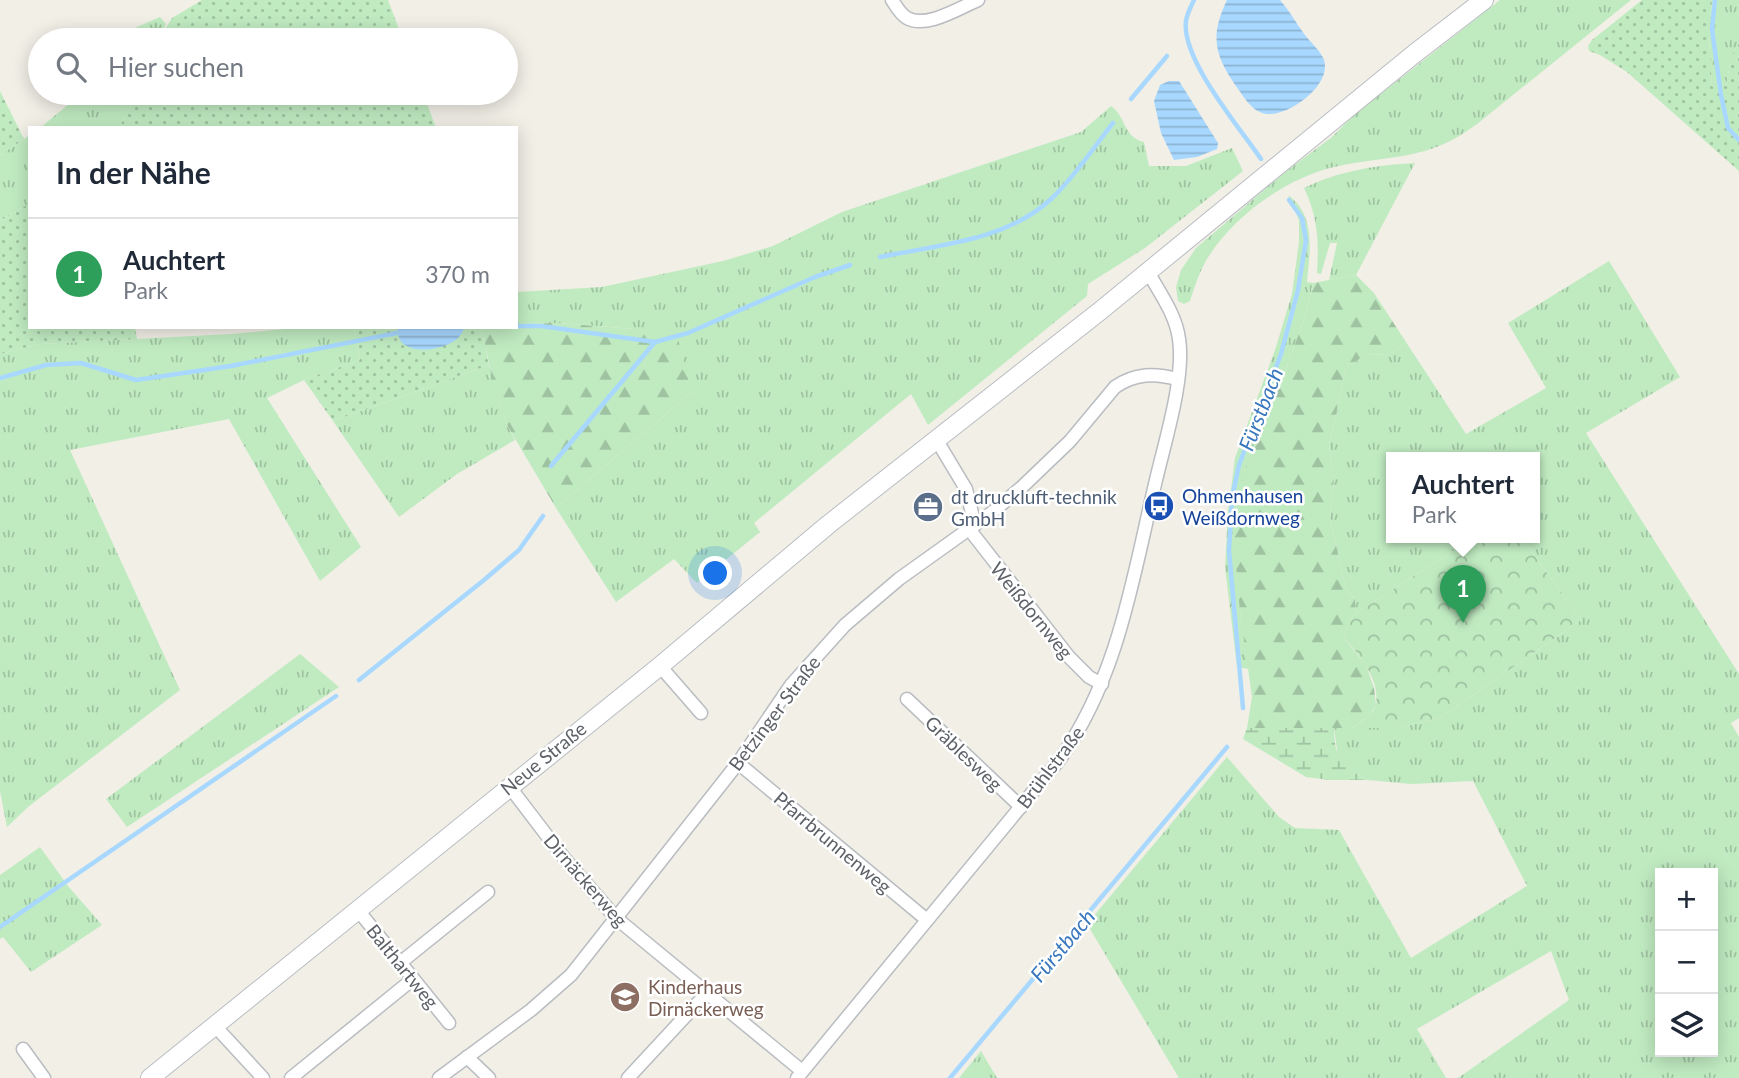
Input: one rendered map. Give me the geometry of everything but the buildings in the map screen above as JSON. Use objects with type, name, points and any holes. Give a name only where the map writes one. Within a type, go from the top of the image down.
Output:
[{"type":"main road","name":"Neue Straße","points":[[150,1078],[660,666],[829,524],[1148,272],[1484,0]]},
{"type":"street","points":[[892,0],[906,18],[923,21],[978,0]]},
{"type":"street","name":"Brühlstraße","points":[[800,1075],[1070,746],[1102,684],[1120,631],[1178,379],[1180,341],[1177,326],[1148,272]]},
{"type":"street","name":"Betzinger Straße","points":[[439,1078],[531,1010],[571,975],[738,763],[791,685],[845,625],[900,579],[972,527],[1038,473],[1076,434],[1115,387],[1139,375],[1151,374],[1178,379]]},
{"type":"street","name":"Weißdornweg","points":[[936,439],[966,489],[972,527],[1069,657],[1089,677],[1102,684]]},
{"type":"street","points":[[660,666],[701,713]]},
{"type":"street","name":"Gräblesweg","points":[[907,699],[1021,807]]},
{"type":"street","name":"Pfarrbrunnenweg","points":[[738,763],[927,920]]},
{"type":"street","name":"Dirnäckerweg","points":[[509,786],[564,858],[616,918],[800,1075]]},
{"type":"street","points":[[400,963],[488,892]]},
{"type":"street","name":"Balthartweg","points":[[357,909],[449,1023]]},
{"type":"street","points":[[291,1078],[413,979]]},
{"type":"street","points":[[628,1078],[706,994]]},
{"type":"street","points":[[215,1026],[262,1078]]},
{"type":"street","points":[[23,1049],[44,1078]]},
{"type":"street","points":[[467,1057],[489,1078]]},
{"type":"green space","points":[[202,0],[388,0],[398,28],[166,28],[172,18]]},
{"type":"green space","points":[[1500,0],[1631,0],[1459,136],[1425,151],[1316,172],[1264,200],[1233,226],[1209,256],[1190,301],[1184,304],[1178,301],[1176,287],[1181,270],[1196,248],[1284,173],[1332,137],[1354,115]]},
{"type":"green space","points":[[1642,0],[1712,0],[1709,35],[1712,87],[1726,86],[1731,58],[1739,42],[1739,171],[1627,72],[1589,51],[1588,46],[1592,40]]},
{"type":"green space","points":[[1712,0],[1739,0],[1739,42],[1731,59],[1726,86],[1712,88],[1709,35]]},
{"type":"green space","points":[[160,17],[166,24],[164,28],[137,27]]},
{"type":"green space","points":[[0,91],[24,139],[0,155]]},
{"type":"green space","points":[[68,105],[131,105],[120,126],[42,126]]},
{"type":"green space","points":[[131,105],[427,105],[435,126],[120,126]]},
{"type":"green space","points":[[1111,106],[1120,115],[1132,136],[1144,142],[1149,166],[1186,166],[1232,148],[1243,171],[1145,248],[1088,284],[1087,296],[928,425],[911,394],[754,523],[760,532],[697,583],[674,559],[616,602],[556,508],[692,392],[635,329],[558,323],[518,324],[518,292],[602,287],[723,261],[773,246],[842,212],[1081,132]]},
{"type":"green space","points":[[28,136],[28,204],[0,221],[0,155]]},
{"type":"green space","points":[[1415,163],[1356,275],[1329,280],[1337,243],[1330,243],[1321,274],[1317,273],[1316,230],[1304,188],[1330,177],[1358,170]]},
{"type":"green space","points":[[1288,195],[1297,203],[1307,223],[1310,246],[1307,282],[1313,283],[1305,317],[1268,417],[1248,459],[1240,612],[1249,669],[1237,667],[1225,567],[1228,512],[1235,458],[1275,350],[1292,294],[1299,220]]},
{"type":"green space","points":[[28,204],[28,329],[135,329],[137,339],[39,344],[0,354],[0,221]]},
{"type":"green space","points":[[1609,261],[1680,377],[1586,433],[1739,674],[1739,718],[1731,723],[1739,737],[1739,1078],[1458,1078],[1569,1000],[1551,951],[1417,1029],[1446,1078],[1179,1078],[1087,924],[1227,757],[1279,817],[1295,828],[1339,830],[1411,958],[1527,886],[1473,781],[1412,784],[1367,780],[1347,767],[1338,757],[1334,728],[1398,728],[1440,718],[1581,620],[1525,543],[1540,543],[1540,452],[1386,452],[1386,543],[1466,543],[1356,613],[1355,599],[1346,590],[1330,518],[1334,480],[1329,446],[1346,367],[1366,355],[1391,354],[1406,342],[1466,434],[1546,388],[1508,323]]},
{"type":"green space","points":[[1356,275],[1374,293],[1406,342],[1391,354],[1366,355],[1346,367],[1329,446],[1334,480],[1330,518],[1346,590],[1355,599],[1356,613],[1347,625],[1345,639],[1366,665],[1374,688],[1376,705],[1368,717],[1352,728],[1247,728],[1252,697],[1240,612],[1234,541],[1237,500],[1248,459],[1268,417],[1305,317],[1313,283]]},
{"type":"green space","points":[[558,323],[677,335],[692,392],[556,508],[507,425],[492,377],[481,329],[518,329],[518,324]]},
{"type":"green space","points":[[284,329],[354,329],[360,360],[304,380],[267,398],[361,547],[320,581],[229,419],[70,450],[180,690],[28,807],[7,827],[0,791],[0,354],[39,344]]},
{"type":"green space","points":[[354,329],[481,329],[489,365],[333,421],[304,380],[360,360]]},
{"type":"green space","points":[[489,365],[507,425],[515,440],[457,474],[399,517],[333,421]]},
{"type":"green space","points":[[1466,543],[1525,543],[1581,620],[1440,718],[1398,728],[1352,728],[1372,712],[1376,704],[1372,677],[1345,639],[1347,625],[1356,613]]},
{"type":"green space","points":[[300,654],[339,687],[127,827],[106,799]]},
{"type":"green space","points":[[1247,728],[1334,728],[1338,754],[1346,765],[1367,780],[1306,777],[1243,739]]},
{"type":"green space","points":[[40,847],[68,886],[102,925],[31,972],[3,937],[0,939],[0,875]]},
{"type":"green space","points":[[981,1051],[997,1078],[959,1078]]},
{"type":"water","points":[[1227,0],[1280,0],[1321,53],[1325,70],[1321,81],[1303,100],[1291,108],[1269,114],[1256,110],[1245,99],[1224,67],[1217,46],[1218,25]]},
{"type":"water","points":[[1179,81],[1218,143],[1217,149],[1197,157],[1174,160],[1161,133],[1154,101],[1160,85]]},
{"type":"water","points":[[398,329],[464,329],[452,342],[432,349],[412,348],[404,344],[399,337]]},
{"type":"waterway","name":"Fürstbach","points":[[1194,0],[1186,21],[1187,37],[1193,54],[1214,93],[1261,159]]},
{"type":"waterway","points":[[1715,0],[1712,29],[1721,95],[1728,128],[1739,140]]},
{"type":"waterway","points":[[1131,99],[1167,56]]},
{"type":"waterway","points":[[880,257],[992,233],[1033,213],[1067,182],[1113,123]]},
{"type":"waterway","name":"Fürstbach","points":[[1243,708],[1229,551],[1232,498],[1239,465],[1281,354],[1298,290],[1306,240],[1302,218],[1289,200]]},
{"type":"waterway","points":[[518,326],[541,326],[655,342],[688,333],[815,277],[850,265]]},
{"type":"waterway","points":[[0,378],[46,365],[81,363],[136,380],[231,366],[397,333]]},
{"type":"waterway","points":[[551,466],[655,342]]},
{"type":"waterway","points":[[359,680],[519,550],[543,516]]},
{"type":"waterway","points":[[0,927],[336,696]]},
{"type":"waterway","name":"Fürstbach","points":[[950,1078],[1227,747]]},
{"type":"place","name":"Ohmenhausen Weißdornweg","points":[[1159,506]]},
{"type":"place","name":"dt druckluft-technik GmbH","points":[[928,507]]},
{"type":"place","name":"Auchtert","points":[[1463,623]]},
{"type":"place","name":"Kinderhaus Dirnäckerweg","points":[[625,997]]}]
